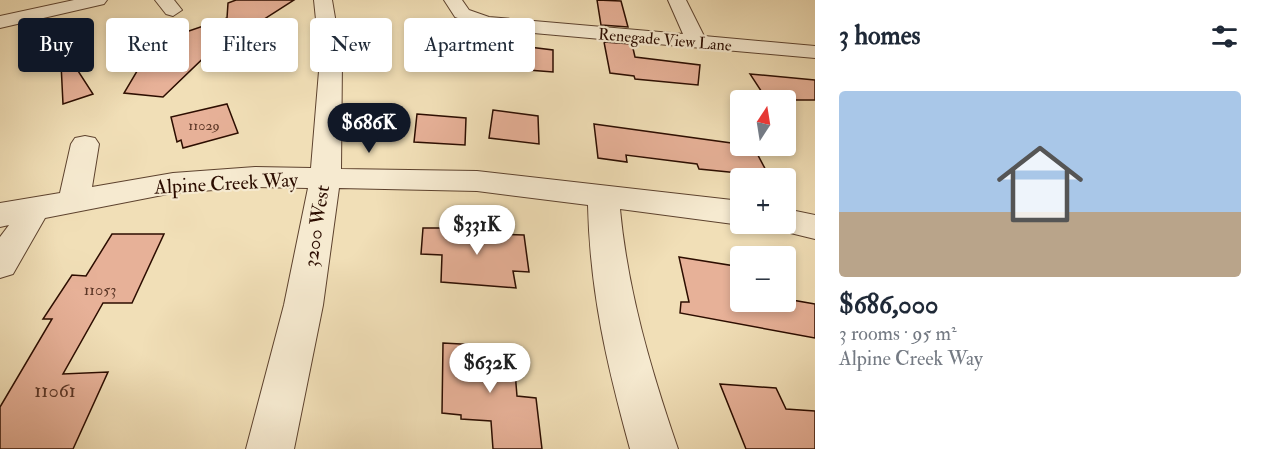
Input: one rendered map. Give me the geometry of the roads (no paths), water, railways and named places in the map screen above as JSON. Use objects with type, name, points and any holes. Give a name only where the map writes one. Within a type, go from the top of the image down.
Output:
[{"type":"street","points":[[0,22],[56,4],[98,0]]},
{"type":"street","name":"3200 West","points":[[270,449],[297,333],[325,178],[331,57],[323,0]]},
{"type":"street","name":"Renegade View Lane","points":[[453,0],[454,6],[463,14],[489,23],[815,52]]},
{"type":"street","points":[[677,0],[697,42]]},
{"type":"street","points":[[74,200],[85,144]]},
{"type":"street","name":"Alpine Creek Way","points":[[0,215],[74,200],[212,180],[325,178],[477,181],[730,212]]},
{"type":"street","points":[[603,195],[610,279],[616,311],[623,344],[654,449]]},
{"type":"street","points":[[0,264],[20,235],[34,208]]},
{"type":"street","points":[[796,222],[815,226]]}]
